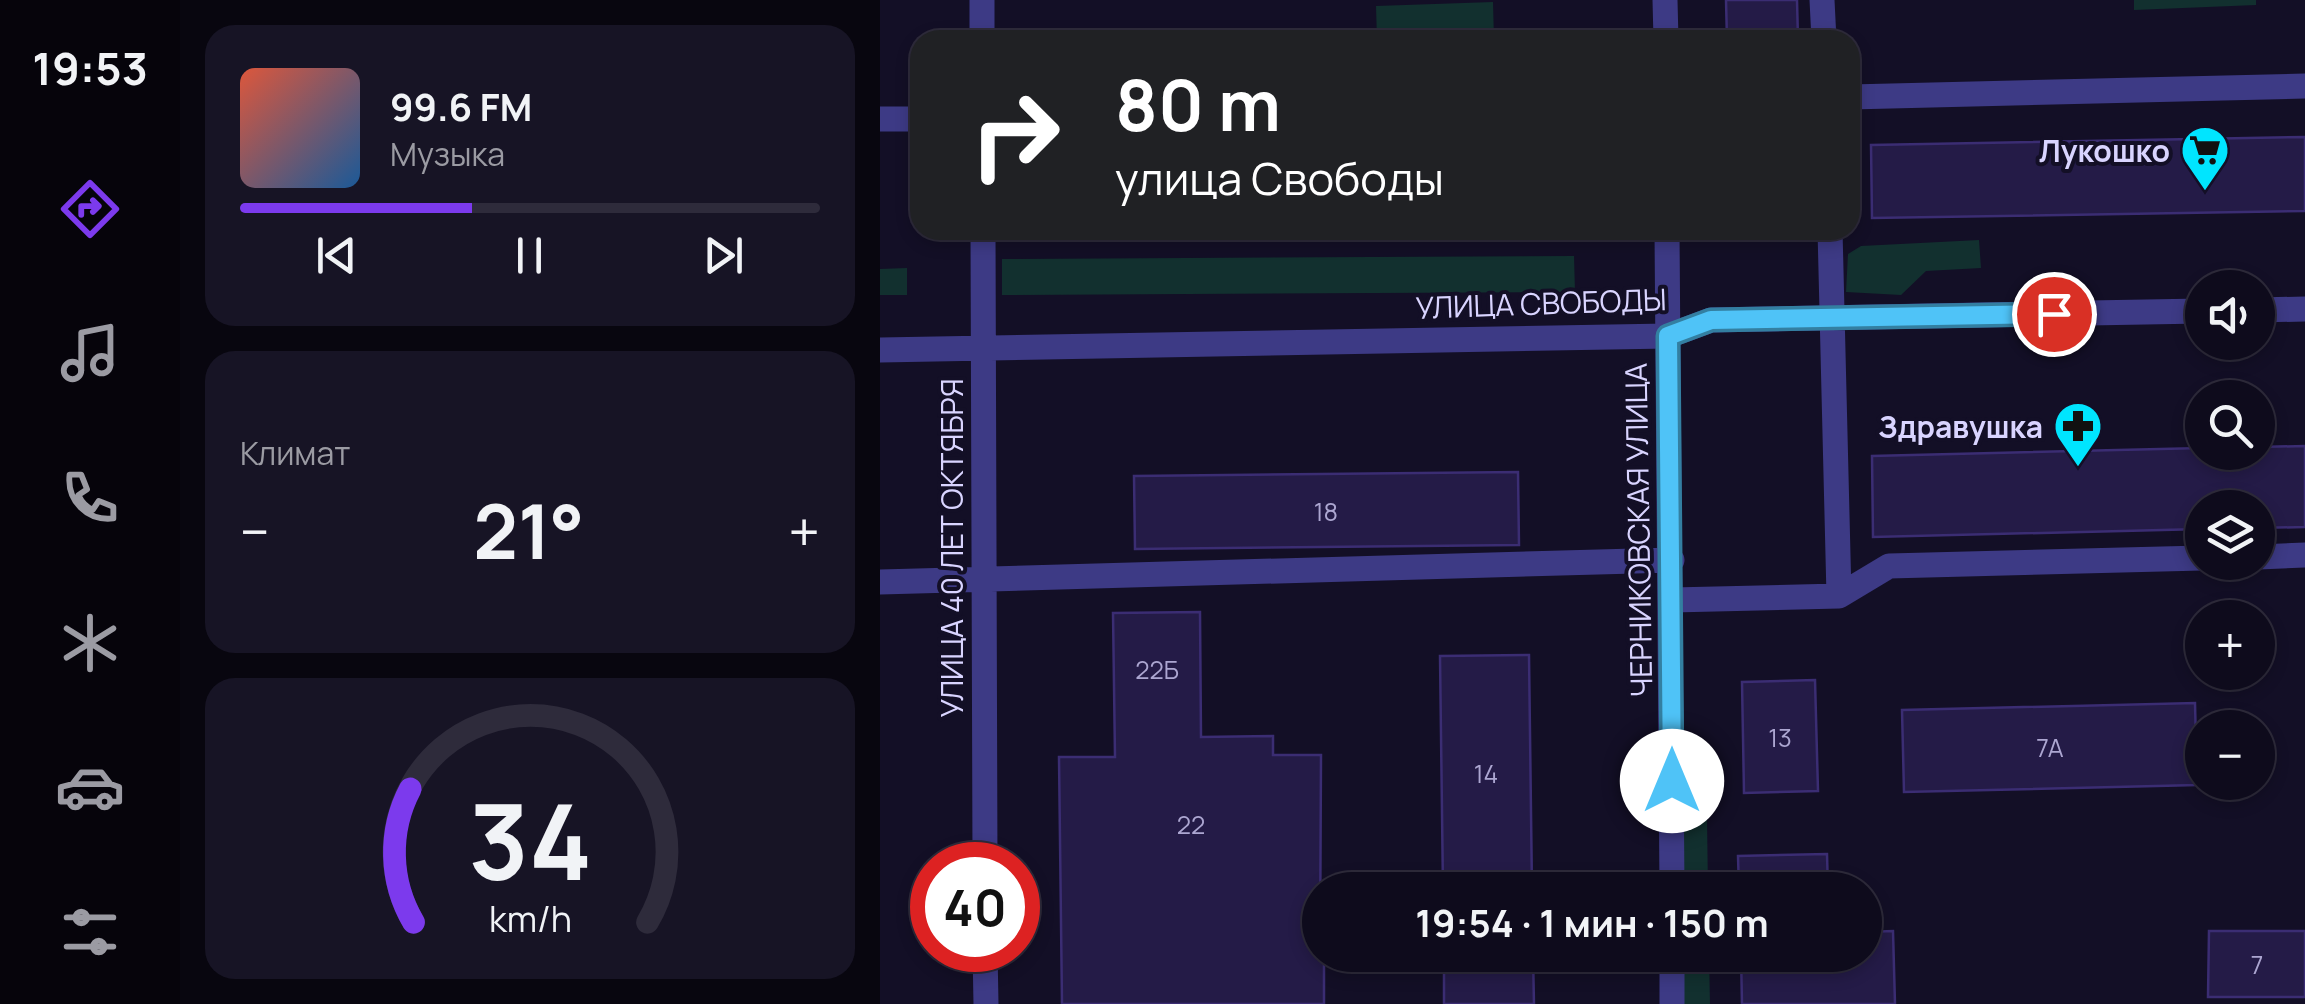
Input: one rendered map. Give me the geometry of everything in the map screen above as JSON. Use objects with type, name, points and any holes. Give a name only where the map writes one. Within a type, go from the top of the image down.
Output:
[{"type":"street","points":[[982,0],[982,30]]},
{"type":"street","points":[[1665,0],[1666,30]]},
{"type":"street","points":[[1822,0],[1824,30]]},
{"type":"street","points":[[1860,96],[2305,86]]},
{"type":"street","points":[[880,120],[910,119]]},
{"type":"street","name":"УЛИЦА 40 ЛЕТ ОКТЯБРЯ","points":[[983,240],[985,842]]},
{"type":"street","name":"ЧЕРНИКОВСКАЯ УЛИЦА","points":[[1668,240],[1672,872]]},
{"type":"street","points":[[1830,240],[1839,596]]},
{"type":"street","points":[[2275,310],[2305,309]]},
{"type":"street","name":"УЛИЦА СВОБОДЫ","points":[[880,350],[1668,336],[1711,320],[2185,311]]},
{"type":"street","points":[[2275,557],[2305,556]]},
{"type":"street","points":[[1672,600],[1839,596],[1889,566],[2185,558]]},
{"type":"street","points":[[880,582],[1672,560]]},
{"type":"street","points":[[985,972],[986,1004]]},
{"type":"street","points":[[1672,972],[1672,1004]]},
{"type":"green space","points":[[2134,0],[2256,0],[2256,5],[2134,10]]},
{"type":"green space","points":[[1493,2],[1494,30],[1377,30],[1376,6]]},
{"type":"green space","points":[[1979,240],[1981,268],[1926,271],[1901,295],[1846,292],[1848,254],[1861,246]]},
{"type":"green space","points":[[1574,256],[1575,292],[1002,295],[1002,259]]},
{"type":"green space","points":[[907,268],[907,295],[880,295],[880,269]]},
{"type":"green space","points":[[1694,818],[1707,818],[1708,872],[1682,872],[1681,828]]},
{"type":"green space","points":[[1683,972],[1709,972],[1710,1004],[1684,1004]]},
{"type":"building","points":[[1726,0],[1797,0],[1798,30],[1727,30]]},
{"type":"building","points":[[2305,137],[2305,211],[1872,218],[1871,145]]},
{"type":"building","points":[[2305,446],[2305,527],[2275,528],[2275,490],[2185,490],[2185,529],[1873,537],[1872,456],[2185,448],[2185,470],[2275,470],[2275,447]]},
{"type":"building","points":[[1518,472],[1519,545],[1135,549],[1134,476]]},
{"type":"building","points":[[1200,612],[1201,737],[1273,736],[1273,755],[1321,755],[1320,872],[1302,872],[1302,972],[1324,972],[1324,1004],[1062,1004],[1059,757],[1115,757],[1113,613]]},
{"type":"building","points":[[1529,655],[1532,872],[1443,872],[1440,656]]},
{"type":"building","points":[[1815,680],[1818,791],[1744,793],[1742,682]]},
{"type":"building","points":[[2195,703],[2195,710],[2185,710],[2185,785],[1904,792],[1902,710]]},
{"type":"building","points":[[1827,854],[1828,872],[1738,872],[1738,856]]},
{"type":"building","points":[[1882,931],[1893,931],[1895,1004],[1742,1004],[1741,972],[1882,972]]},
{"type":"building","points":[[2209,931],[2305,931],[2305,997],[2208,997]]},
{"type":"building","points":[[1444,972],[1533,972],[1534,1004],[1444,1004]]},
{"type":"place","name":"Лукошко","points":[[2205,192]]},
{"type":"place","name":"Здравушка","points":[[2078,468]]},
{"type":"route","points":[[1672,781],[1668,336],[1711,320],[2054,314]]}]
